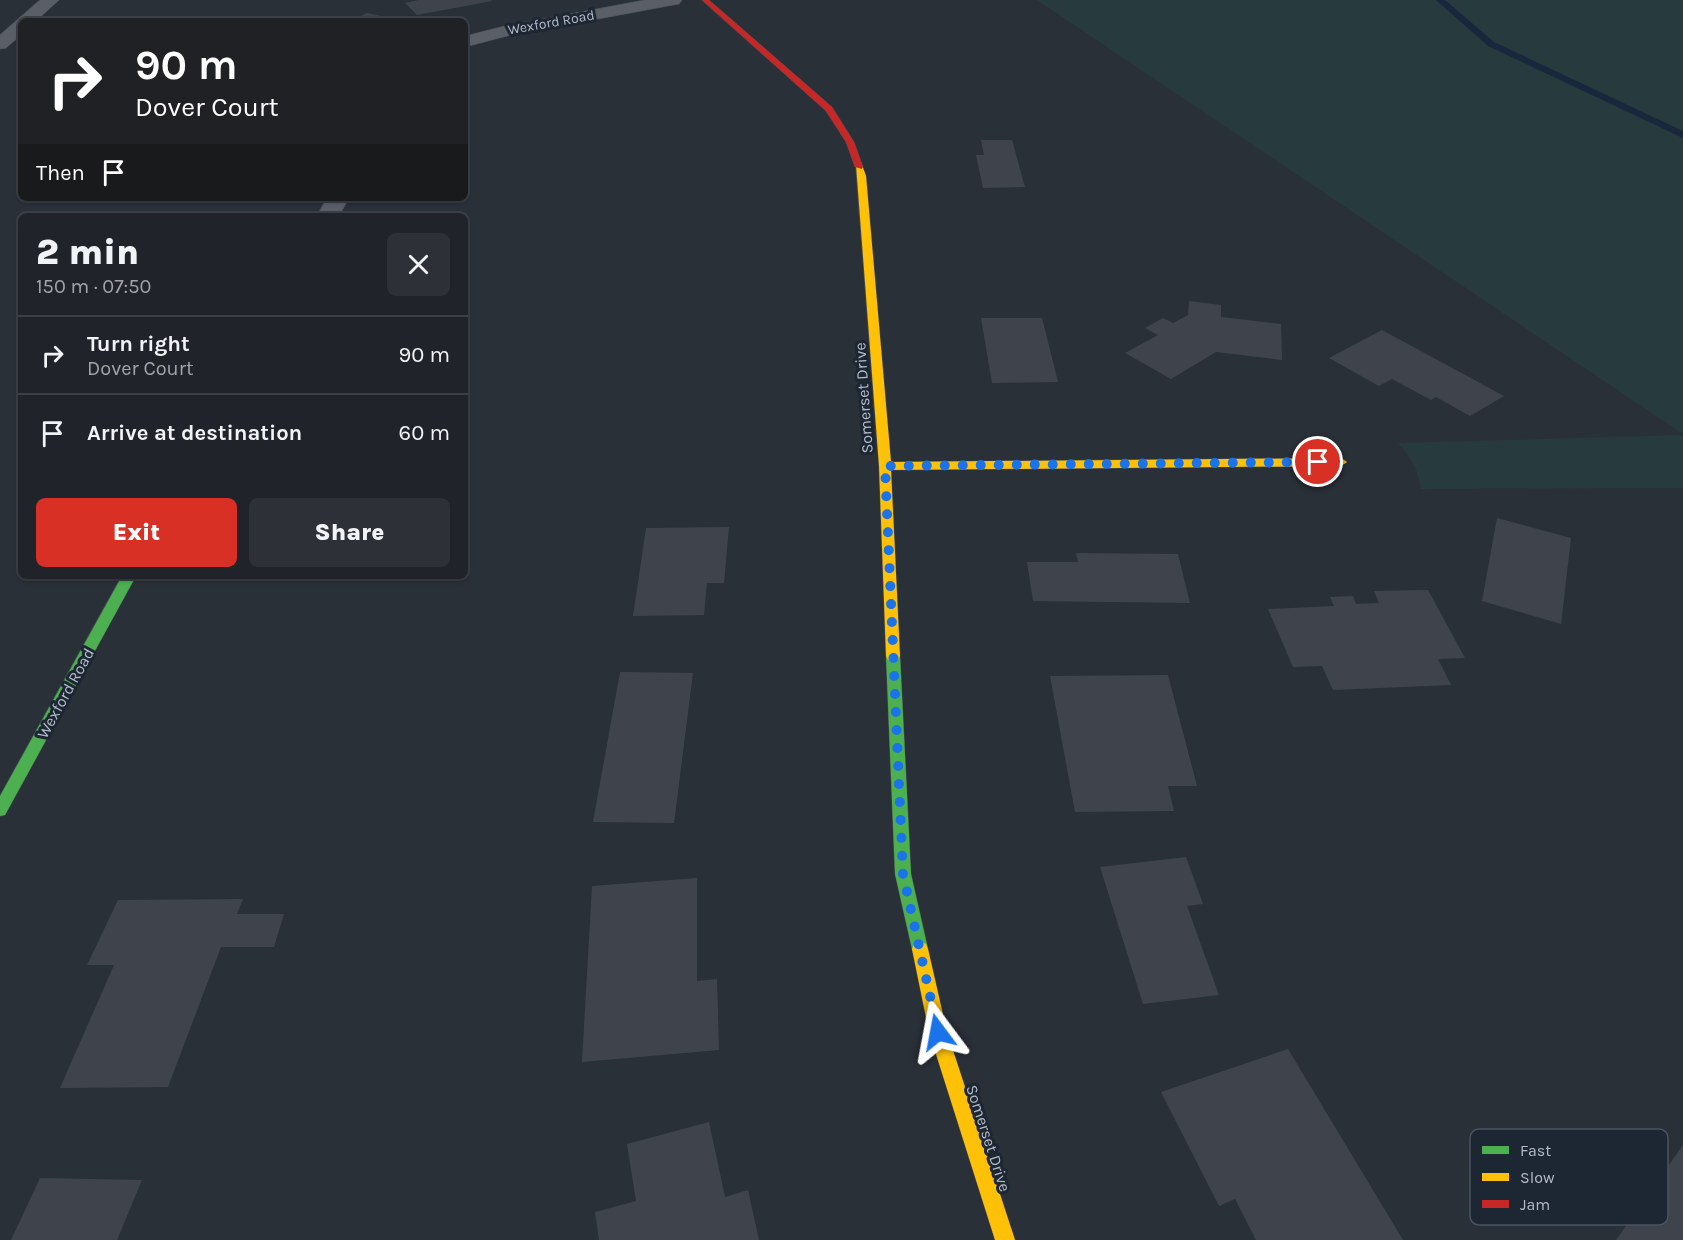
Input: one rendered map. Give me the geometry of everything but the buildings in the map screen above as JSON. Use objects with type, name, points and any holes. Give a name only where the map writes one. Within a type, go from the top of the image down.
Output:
[{"type":"street","points":[[29,18],[50,0]]},
{"type":"street","name":"Wexford Road","points":[[468,41],[505,31],[673,0]]},
{"type":"street","name":"Somerset Drive","points":[[705,0],[829,109],[850,142],[862,176],[885,466],[903,874],[938,1032],[1005,1240]]},
{"type":"street","points":[[0,44],[18,29]]},
{"type":"street","points":[[885,466],[1341,462]]},
{"type":"street","name":"Wexford Road","points":[[0,810],[127,579]]},
{"type":"green space","points":[[1037,0],[1683,0],[1683,434]]},
{"type":"green space","points":[[1683,435],[1683,488],[1421,489],[1413,464],[1398,443]]},
{"type":"waterway","points":[[1440,0],[1491,44],[1683,135]]},
{"type":"traffic: fast","points":[[0,810],[127,579]]},
{"type":"traffic: fast","points":[[893,656],[903,874],[920,949]]},
{"type":"traffic: slow","points":[[859,167],[862,176],[885,466],[893,656]]},
{"type":"traffic: slow","points":[[885,466],[1341,462]]},
{"type":"traffic: slow","points":[[920,949],[938,1032],[1005,1240]]},
{"type":"traffic: jam","points":[[705,0],[829,109],[850,142],[859,167]]},
{"type":"route","points":[[938,1032],[903,874],[885,466],[1318,462]]}]
